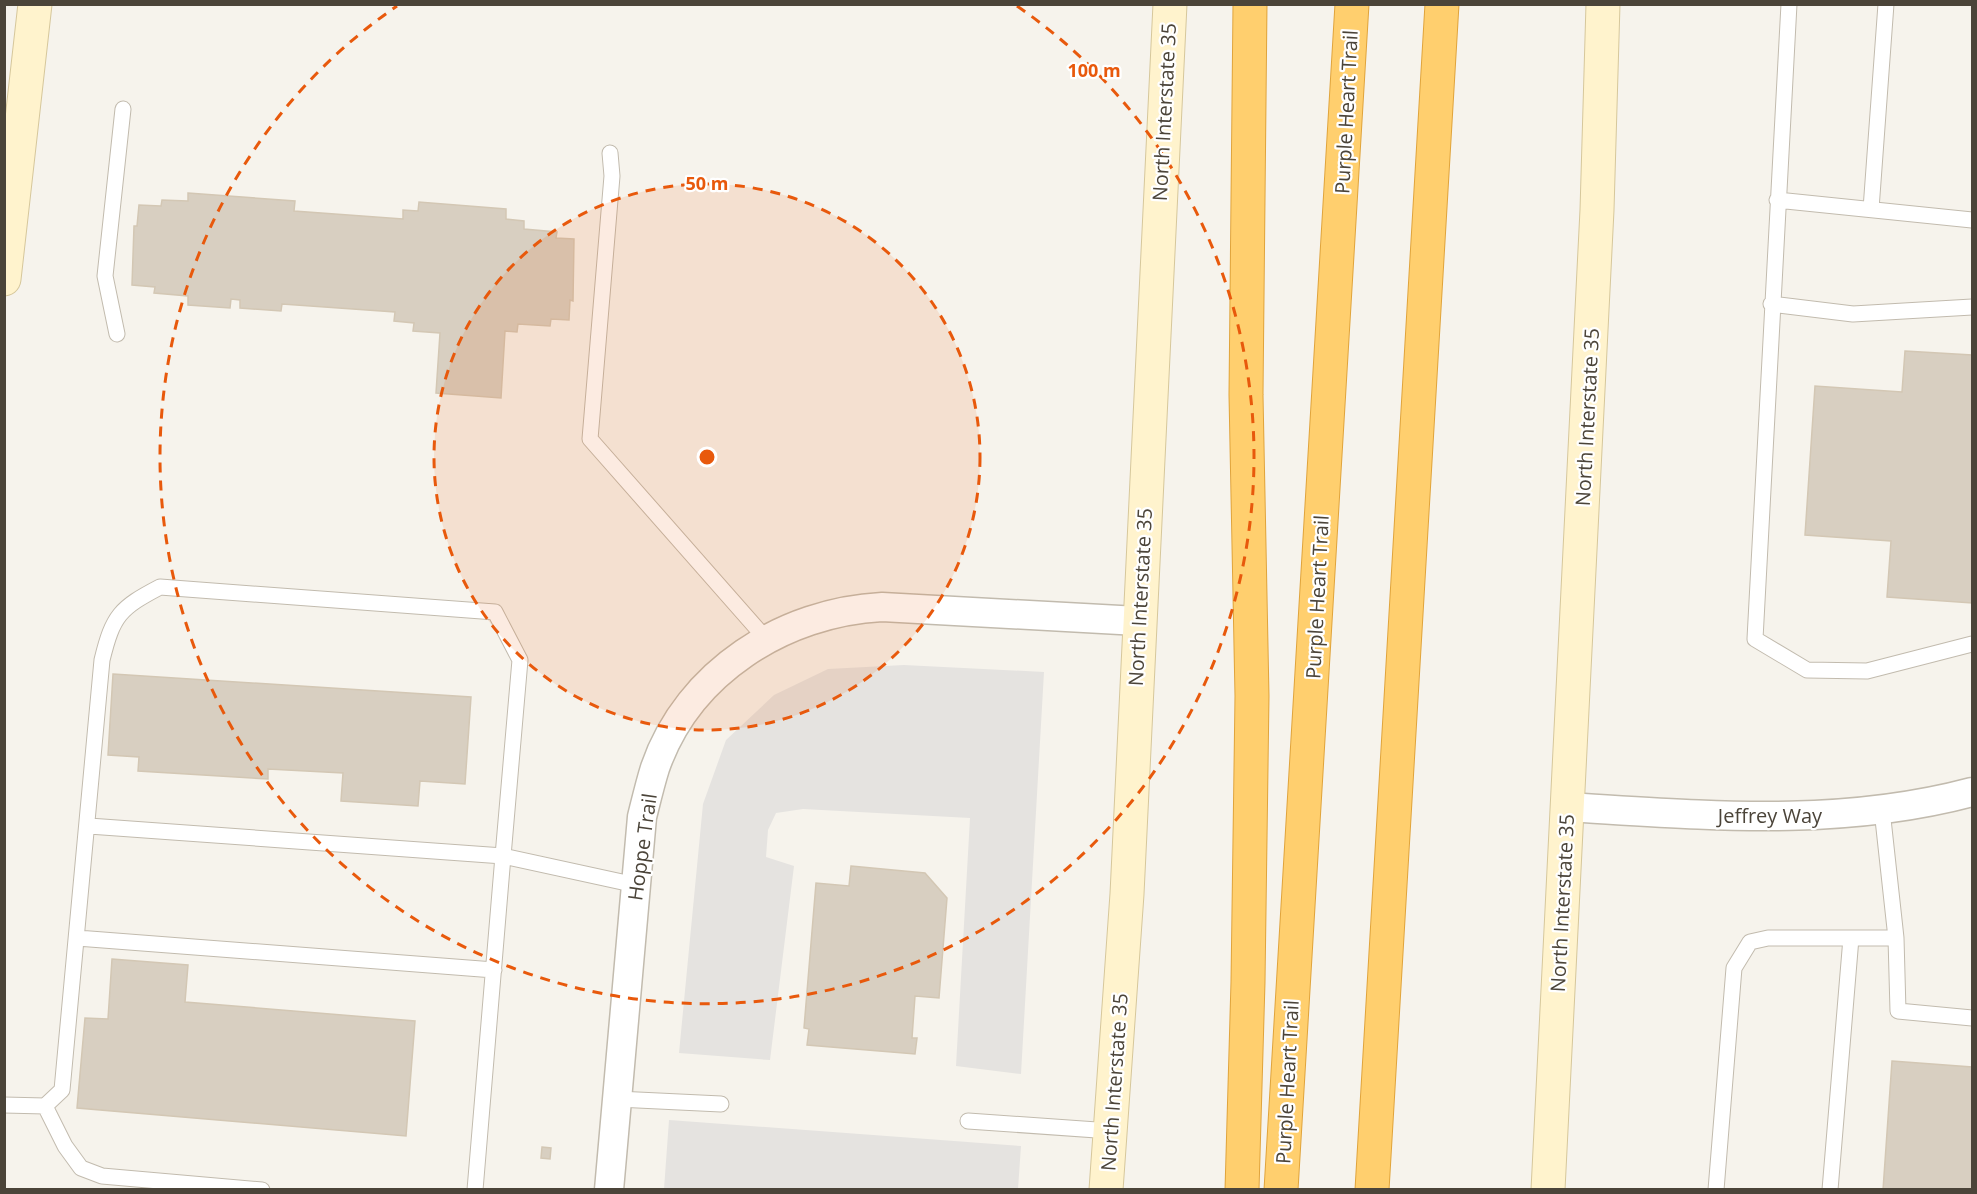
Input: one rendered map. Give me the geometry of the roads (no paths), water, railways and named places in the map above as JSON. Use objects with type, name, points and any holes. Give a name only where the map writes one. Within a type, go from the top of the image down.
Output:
[{"type":"highway","points":[[1242,1190],[1252,696],[1246,395],[1250,4]]},
{"type":"highway","name":"Purple Heart Trail","points":[[1281,1190],[1352,4]]},
{"type":"highway","points":[[1372,1190],[1442,4]]},
{"type":"main road","points":[[4,279],[35,4]]},
{"type":"main road","name":"North Interstate 35","points":[[1106,1190],[1127,894],[1138,621],[1170,4]]},
{"type":"main road","name":"North Interstate 35","points":[[1548,1190],[1597,210],[1603,4]]},
{"type":"street","name":"Hoppe Trail","points":[[609,1190],[642,817],[656,766],[678,724],[707,684],[725,667],[767,640],[810,619],[858,608],[882,607],[1138,621]]},
{"type":"street","name":"Jeffrey Way","points":[[1567,807],[1758,818],[1824,816],[1882,810],[1972,792]]},
{"type":"lane","points":[[1789,4],[1771,304],[1755,639],[1807,670],[1867,671],[1972,644]]},
{"type":"lane","points":[[1871,209],[1886,4]]},
{"type":"lane","points":[[117,334],[105,276],[123,109]]},
{"type":"lane","points":[[610,153],[612,176],[590,439],[767,640]]},
{"type":"lane","points":[[1777,200],[1972,220]]},
{"type":"lane","points":[[1771,304],[1853,314],[1972,308]]},
{"type":"lane","points":[[4,1105],[45,1106],[62,1090],[89,826],[102,660],[110,627],[128,603],[160,586],[495,612],[520,660],[475,1190]]},
{"type":"lane","points":[[1882,810],[1896,938],[1898,1011],[1972,1018]]},
{"type":"lane","points":[[89,826],[503,856],[636,885]]},
{"type":"lane","points":[[77,938],[494,970]]},
{"type":"lane","points":[[1716,1190],[1734,968],[1750,942],[1768,938],[1896,938]]},
{"type":"lane","points":[[1830,1190],[1851,938]]},
{"type":"lane","points":[[617,1099],[722,1104]]},
{"type":"lane","points":[[45,1106],[65,1146],[81,1168],[102,1176],[262,1190]]},
{"type":"lane","points":[[968,1121],[1111,1131]]}]
